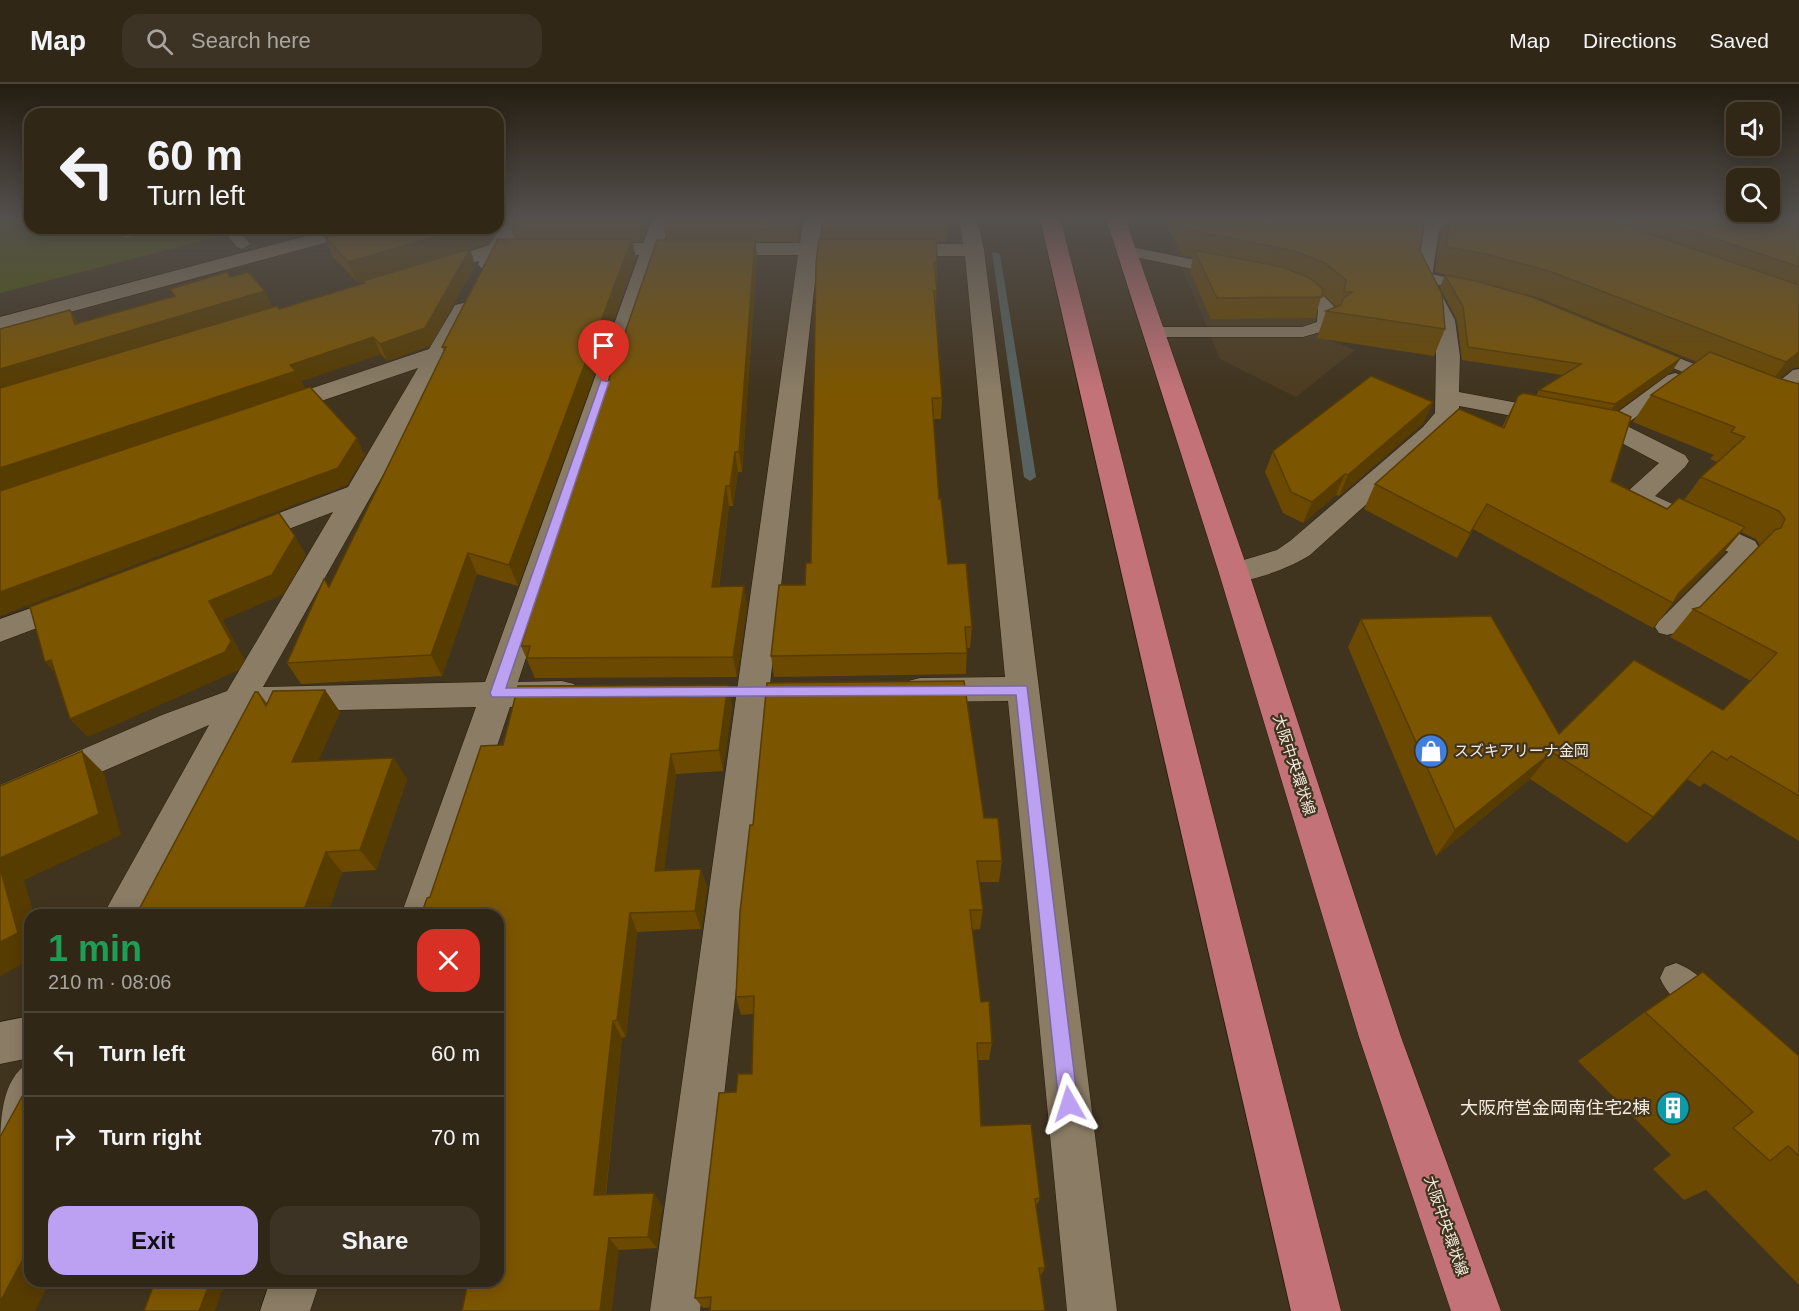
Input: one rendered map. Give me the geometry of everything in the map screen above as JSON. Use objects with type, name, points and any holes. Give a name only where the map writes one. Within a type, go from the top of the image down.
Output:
[{"type":"main road","points":[[1064,275],[1316,1311]]},
{"type":"main road","name":"大阪中央環状線","points":[[1135,275],[1234,573],[1380,1037],[1476,1311]]},
{"type":"street","points":[[0,307],[106,275]]},
{"type":"street","points":[[0,324],[182,275]]},
{"type":"street","points":[[405,278],[414,275]]},
{"type":"street","points":[[126,909],[239,700],[440,353],[482,275]]},
{"type":"street","points":[[423,909],[642,275]]},
{"type":"street","points":[[675,1311],[806,275]]},
{"type":"street","points":[[976,275],[1092,1311]]},
{"type":"street","points":[[1234,573],[1287,557],[1300,548],[1432,432],[1447,414],[1449,397],[1444,320],[1422,278]]},
{"type":"street","points":[[248,418],[440,353]]},
{"type":"street","points":[[1449,397],[1610,427],[1676,461],[1637,498],[1745,548]]},
{"type":"street","points":[[223,545],[357,493]]},
{"type":"street","points":[[0,631],[100,592]]},
{"type":"street","points":[[894,691],[1023,689]]},
{"type":"street","points":[[718,692],[788,692]]},
{"type":"street","points":[[0,801],[174,724],[239,700],[497,693],[590,693]]},
{"type":"street","points":[[0,1042],[24,1038]]},
{"type":"street","points":[[0,1136],[24,1094]]},
{"type":"street","points":[[285,1311],[294,1287]]},
{"type":"lane","points":[[1422,278],[1497,294]]},
{"type":"lane","points":[[1155,332],[1303,332],[1325,325],[1328,308],[1310,294],[1280,282]]},
{"type":"lane","points":[[1627,343],[1789,407]]},
{"type":"lane","points":[[1610,427],[1690,369]]},
{"type":"lane","points":[[1768,400],[1799,374]]},
{"type":"lane","points":[[1667,627],[1745,548]]},
{"type":"lane","points":[[1676,978],[1729,1026]]},
{"type":"shaded area","points":[[1185,275],[1282,275],[1362,301],[1317,335],[1355,350],[1296,397],[1220,359]]},
{"type":"green space","points":[[0,275],[69,275],[0,293]]},
{"type":"building","points":[[216,275],[251,275],[265,291],[0,369],[0,329],[70,310],[75,324],[175,296],[170,289]]},
{"type":"building","points":[[382,275],[455,275],[425,328],[380,344],[373,337],[290,365],[296,371],[0,468],[0,388],[277,306],[279,309],[365,283],[363,281]]},
{"type":"building","points":[[479,275],[618,275],[509,565],[468,553],[431,655],[287,663],[324,579],[329,587],[446,347],[442,347]]},
{"type":"building","points":[[645,275],[752,275],[739,452],[735,452],[730,486],[726,486],[712,587],[744,586],[733,657],[527,658],[530,646],[521,646],[538,590],[536,590]]},
{"type":"building","points":[[816,275],[935,275],[937,291],[934,291],[942,398],[932,398],[939,499],[941,499],[948,564],[966,563],[972,627],[965,627],[967,653],[771,656],[779,585],[805,585],[806,563],[811,563]]},
{"type":"building","points":[[1206,275],[1303,275],[1323,289],[1322,297],[1217,298]]},
{"type":"building","points":[[1340,275],[1432,275],[1442,294],[1445,329],[1326,311],[1341,305],[1343,299],[1352,292],[1344,292],[1346,280]]},
{"type":"building","points":[[1445,275],[1476,281],[1532,297],[1681,358],[1615,404],[1539,390],[1581,364],[1468,347],[1463,307]]},
{"type":"building","points":[[1560,275],[1771,275],[1799,285],[1799,352],[1786,362]]},
{"type":"building","points":[[1710,352],[1799,384],[1799,796],[1731,756],[1727,760],[1712,751],[1653,817],[1552,752],[1455,830],[1361,619],[1491,616],[1559,734],[1634,660],[1723,710],[1777,653],[1693,609],[1700,607],[1775,530],[1781,528],[1785,519],[1779,511],[1701,477],[1745,437],[1731,432],[1735,427],[1651,395]]},
{"type":"building","points":[[1371,376],[1433,402],[1348,475],[1345,474],[1312,502],[1291,492],[1273,451]]},
{"type":"building","points":[[310,387],[357,438],[338,468],[0,592],[0,491]]},
{"type":"building","points":[[1523,393],[1618,411],[1631,417],[1611,481],[1667,509],[1679,498],[1745,527],[1678,594],[1673,603],[1487,504],[1470,533],[1375,484],[1459,409],[1504,428],[1518,396]]},
{"type":"building","points":[[279,513],[295,536],[272,575],[209,601],[231,641],[225,652],[70,719],[51,660],[45,662],[30,607]]},
{"type":"building","points":[[964,681],[984,818],[998,818],[1002,861],[977,861],[983,910],[970,910],[981,1002],[989,1001],[992,1043],[977,1043],[981,1126],[1031,1124],[1040,1198],[1035,1199],[1045,1268],[1039,1268],[1045,1311],[710,1311],[711,1297],[695,1298],[719,1093],[736,1092],[738,1074],[752,1074],[754,996],[736,997],[740,912],[750,825],[753,825],[767,683]]},
{"type":"building","points":[[728,685],[719,750],[671,754],[655,871],[701,869],[695,911],[630,913],[617,1020],[613,1021],[594,1195],[654,1193],[648,1237],[609,1238],[600,1311],[462,1311],[467,1287],[504,1287],[504,909],[423,909],[427,898],[430,897],[481,746],[503,745],[518,686]]},
{"type":"building","points":[[325,690],[292,762],[393,758],[360,850],[326,852],[304,909],[139,909],[255,692],[258,692],[266,706],[273,691]]},
{"type":"building","points":[[82,751],[99,814],[0,858],[0,786]]},
{"type":"building","points":[[0,868],[18,933],[0,942]]},
{"type":"building","points":[[1703,972],[1799,1056],[1799,1156],[1788,1146],[1770,1161],[1733,1128],[1753,1112],[1645,1012]]},
{"type":"building","points":[[24,1093],[24,1257],[0,1302],[0,1137]]},
{"type":"building","points":[[153,1287],[208,1287],[199,1311],[144,1311]]},
{"type":"waterway","points":[[998,275],[1030,477]]},
{"type":"place","name":"スズキアリーナ金岡","points":[[1431,751]]},
{"type":"place","name":"大阪府営金岡南住宅2棟","points":[[1673,1108]]},
{"type":"route","points":[[604,382],[497,693],[1023,689],[1069,1104]]}]
